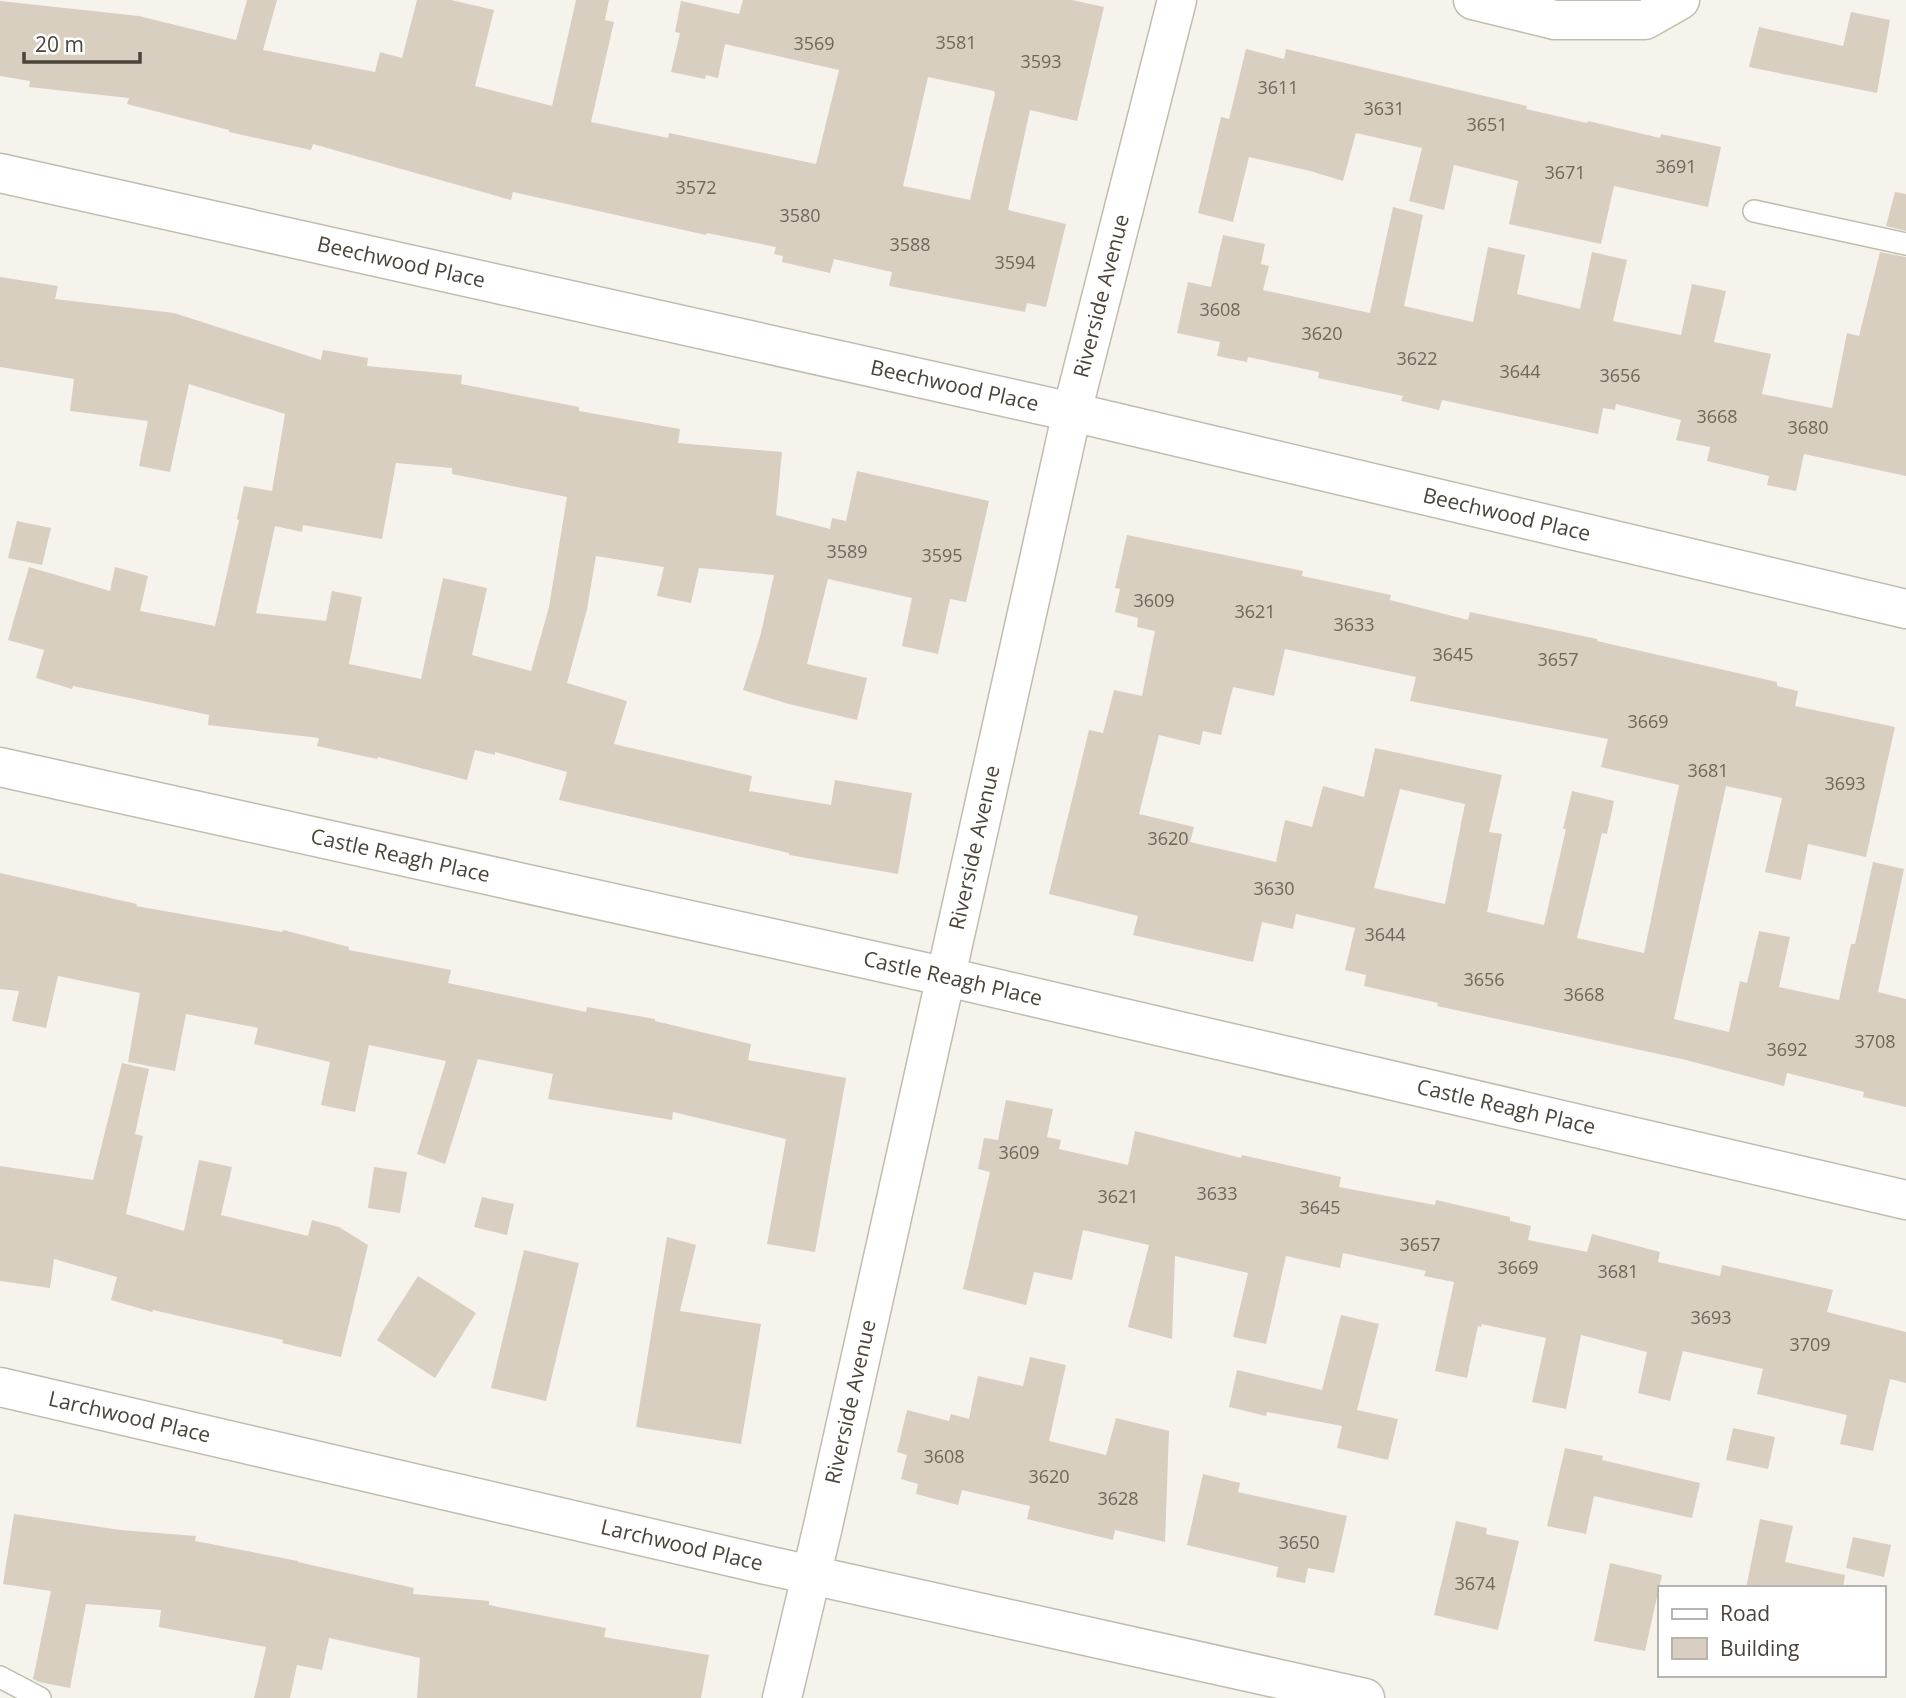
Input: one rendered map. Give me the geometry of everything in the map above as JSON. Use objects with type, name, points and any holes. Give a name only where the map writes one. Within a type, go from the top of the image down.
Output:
[{"type":"street","name":"Riverside Avenue","points":[[782,1698],[947,977],[1072,412],[1177,0]]},
{"type":"street","points":[[1473,0],[1555,20],[1646,20],[1681,0]]},
{"type":"street","name":"Beechwood Place","points":[[0,173],[1072,412],[1906,608]]},
{"type":"street","name":"Castle Reagh Place","points":[[0,767],[947,977],[1906,1199]]},
{"type":"street","name":"Larchwood Place","points":[[0,1387],[811,1574],[1366,1698]]},
{"type":"lane","points":[[1754,211],[1906,244]]},
{"type":"lane","points":[[0,1677],[40,1698]]},
{"type":"building","points":[[247,0],[277,0],[263,50],[375,72],[380,52],[402,58],[417,0],[451,0],[494,10],[475,86],[552,106],[576,0],[609,0],[605,20],[614,22],[591,122],[668,138],[669,133],[816,164],[839,70],[725,44],[718,78],[706,75],[705,79],[671,72],[680,33],[675,32],[681,1],[739,14],[743,0],[1072,0],[1104,7],[1077,121],[1030,110],[1008,210],[1066,224],[1046,307],[1027,303],[1025,312],[889,286],[892,272],[834,259],[830,273],[782,262],[783,256],[774,254],[776,247],[707,233],[706,235],[513,192],[511,200],[313,144],[311,150],[229,132],[127,104],[129,98],[29,87],[30,81],[0,76],[0,1],[139,16],[236,40]],"holes":[[[928,77],[994,91],[970,200],[903,186]]]},
{"type":"building","points":[[1851,12],[1890,20],[1877,93],[1749,67],[1759,27],[1843,46]]},
{"type":"building","points":[[1246,49],[1284,59],[1286,49],[1527,106],[1526,109],[1587,123],[1588,121],[1660,138],[1661,134],[1721,147],[1708,207],[1614,186],[1601,244],[1509,224],[1518,181],[1454,165],[1444,210],[1409,201],[1422,148],[1356,133],[1343,181],[1249,157],[1233,222],[1198,213],[1221,117],[1229,119]]},
{"type":"building","points":[[1895,192],[1906,194],[1906,231],[1886,226]]},
{"type":"building","points":[[1393,207],[1423,215],[1404,306],[1473,322],[1488,247],[1525,255],[1517,294],[1580,309],[1592,252],[1627,260],[1613,321],[1681,335],[1692,284],[1726,291],[1714,342],[1771,354],[1762,394],[1832,408],[1847,333],[1859,336],[1880,252],[1906,257],[1906,476],[1804,454],[1796,491],[1767,485],[1769,476],[1707,461],[1710,447],[1676,440],[1681,420],[1616,404],[1615,410],[1603,408],[1598,434],[1442,400],[1439,410],[1401,401],[1403,396],[1318,378],[1319,372],[1248,357],[1247,362],[1217,356],[1220,342],[1177,333],[1188,282],[1211,287],[1223,235],[1265,244],[1261,264],[1269,266],[1263,290],[1370,313]]},
{"type":"building","points":[[0,277],[58,286],[55,299],[174,313],[321,360],[323,350],[368,358],[367,366],[462,375],[461,384],[579,407],[579,411],[680,429],[678,443],[782,452],[776,515],[830,529],[832,518],[846,521],[857,471],[989,501],[966,602],[950,599],[938,654],[902,646],[912,598],[828,579],[807,664],[867,678],[857,720],[743,690],[760,637],[774,575],[699,568],[691,603],[657,596],[664,567],[596,556],[587,609],[567,683],[627,701],[614,744],[752,776],[749,791],[831,805],[835,780],[912,793],[898,874],[789,855],[559,800],[567,772],[495,752],[495,755],[475,750],[467,780],[378,757],[377,759],[317,746],[319,738],[208,725],[209,715],[73,686],[72,689],[36,678],[44,650],[8,640],[29,567],[110,591],[115,567],[148,576],[140,611],[215,626],[244,486],[272,491],[285,414],[189,384],[170,472],[139,466],[148,421],[70,411],[74,379],[0,367]],"holes":[[[396,463],[452,468],[452,474],[567,497],[549,607],[531,671],[472,655],[487,588],[443,578],[421,679],[349,664],[362,597],[332,591],[326,621],[256,613],[275,526],[302,532],[303,525],[382,539]]]},
{"type":"building","points":[[17,521],[51,528],[42,565],[8,558]]},
{"type":"building","points":[[1127,535],[1303,571],[1302,576],[1391,595],[1390,600],[1468,620],[1470,612],[1777,682],[1777,686],[1798,691],[1795,706],[1895,727],[1866,857],[1808,844],[1801,880],[1765,872],[1782,798],[1726,786],[1674,1019],[1729,1032],[1740,981],[1747,983],[1759,931],[1790,937],[1779,987],[1839,1000],[1851,944],[1855,944],[1873,862],[1904,869],[1878,992],[1906,999],[1906,1107],[1863,1097],[1864,1092],[1787,1073],[1784,1086],[1686,1060],[1437,1006],[1438,1003],[1364,986],[1366,975],[1345,970],[1355,928],[1296,914],[1293,929],[1262,922],[1253,962],[1133,935],[1138,916],[1049,894],[1089,730],[1103,733],[1114,690],[1142,696],[1155,631],[1137,627],[1138,618],[1115,612],[1120,589],[1115,588]],"holes":[[[1285,649],[1416,677],[1410,701],[1608,739],[1601,767],[1679,785],[1644,953],[1577,938],[1602,833],[1607,834],[1614,801],[1572,791],[1544,925],[1487,912],[1502,834],[1489,832],[1502,775],[1375,748],[1364,797],[1323,786],[1312,827],[1285,820],[1276,862],[1190,842],[1194,827],[1139,814],[1159,735],[1200,745],[1203,731],[1221,735],[1233,687],[1274,696]],[[1400,789],[1465,804],[1445,904],[1374,888]]]},
{"type":"building","points":[[0,873],[137,904],[136,906],[282,932],[283,930],[349,947],[349,950],[451,970],[448,983],[586,1012],[587,1007],[655,1019],[751,1044],[748,1060],[846,1078],[815,1252],[767,1244],[786,1139],[673,1112],[672,1120],[548,1099],[553,1074],[478,1059],[445,1164],[417,1154],[446,1061],[369,1045],[355,1112],[321,1105],[330,1062],[254,1044],[258,1028],[186,1014],[175,1071],[128,1062],[140,993],[58,976],[46,1028],[12,1021],[19,991],[0,989]]},
{"type":"building","points":[[122,1063],[149,1069],[135,1134],[143,1136],[126,1214],[184,1231],[199,1160],[232,1167],[221,1215],[308,1236],[312,1220],[339,1227],[368,1245],[341,1357],[282,1343],[283,1340],[153,1310],[152,1312],[111,1300],[117,1277],[54,1259],[50,1288],[0,1281],[0,1166],[93,1180]]},
{"type":"building","points":[[1006,1100],[1053,1109],[1047,1137],[1061,1140],[1059,1149],[1128,1165],[1135,1131],[1241,1158],[1242,1155],[1341,1177],[1339,1187],[1435,1205],[1436,1200],[1510,1217],[1510,1221],[1531,1226],[1528,1240],[1587,1252],[1592,1234],[1660,1252],[1658,1262],[1720,1276],[1722,1265],[1833,1290],[1827,1312],[1906,1332],[1906,1383],[1890,1379],[1873,1451],[1840,1444],[1847,1415],[1757,1394],[1763,1369],[1683,1351],[1670,1401],[1638,1393],[1647,1352],[1581,1335],[1566,1409],[1532,1402],[1546,1338],[1482,1324],[1481,1327],[1478,1326],[1467,1378],[1435,1371],[1454,1282],[1424,1276],[1426,1271],[1343,1253],[1340,1268],[1286,1256],[1266,1344],[1233,1337],[1248,1273],[1175,1256],[1172,1339],[1128,1327],[1149,1245],[1083,1230],[1072,1280],[1034,1272],[1026,1305],[963,1289],[990,1172],[978,1169],[984,1138],[998,1140]]},
{"type":"building","points":[[374,1167],[407,1172],[400,1213],[368,1208]]},
{"type":"building","points":[[482,1197],[514,1204],[507,1235],[474,1227]]},
{"type":"building","points":[[667,1237],[696,1245],[680,1311],[761,1324],[741,1444],[636,1427]]},
{"type":"building","points":[[524,1250],[579,1263],[546,1401],[491,1388]]},
{"type":"building","points":[[418,1276],[476,1313],[435,1378],[377,1340]]},
{"type":"building","points":[[1341,1315],[1379,1324],[1357,1410],[1398,1419],[1388,1460],[1337,1448],[1342,1426],[1267,1412],[1266,1416],[1229,1407],[1237,1370],[1322,1390]]},
{"type":"building","points":[[1030,1357],[1066,1365],[1049,1441],[1106,1455],[1116,1418],[1169,1431],[1165,1542],[1115,1530],[1113,1540],[1027,1519],[1030,1506],[962,1490],[958,1505],[916,1494],[918,1484],[901,1479],[907,1455],[897,1452],[907,1410],[949,1421],[951,1414],[969,1419],[978,1376],[1023,1386]]},
{"type":"building","points":[[1733,1428],[1775,1437],[1768,1469],[1726,1460]]},
{"type":"building","points":[[1565,1448],[1603,1456],[1602,1460],[1700,1483],[1692,1518],[1594,1496],[1586,1534],[1547,1526]]},
{"type":"building","points":[[1203,1474],[1240,1483],[1238,1492],[1347,1516],[1334,1573],[1308,1568],[1305,1583],[1276,1577],[1278,1567],[1187,1545]]},
{"type":"building","points":[[14,1514],[120,1530],[196,1536],[195,1541],[414,1588],[413,1594],[489,1601],[489,1605],[606,1628],[604,1637],[709,1655],[701,1698],[417,1698],[420,1658],[329,1638],[322,1670],[297,1665],[290,1698],[254,1698],[266,1647],[159,1627],[161,1610],[86,1604],[70,1688],[39,1682],[33,1679],[51,1591],[3,1584]]},
{"type":"building","points":[[1760,1519],[1793,1526],[1785,1562],[1845,1575],[1843,1586],[1746,1586]]},
{"type":"building","points":[[1456,1521],[1487,1528],[1486,1534],[1519,1541],[1498,1630],[1434,1615]]},
{"type":"building","points":[[1853,1537],[1891,1545],[1884,1577],[1846,1568]]},
{"type":"building","points":[[1610,1563],[1662,1575],[1645,1651],[1594,1641]]}]
